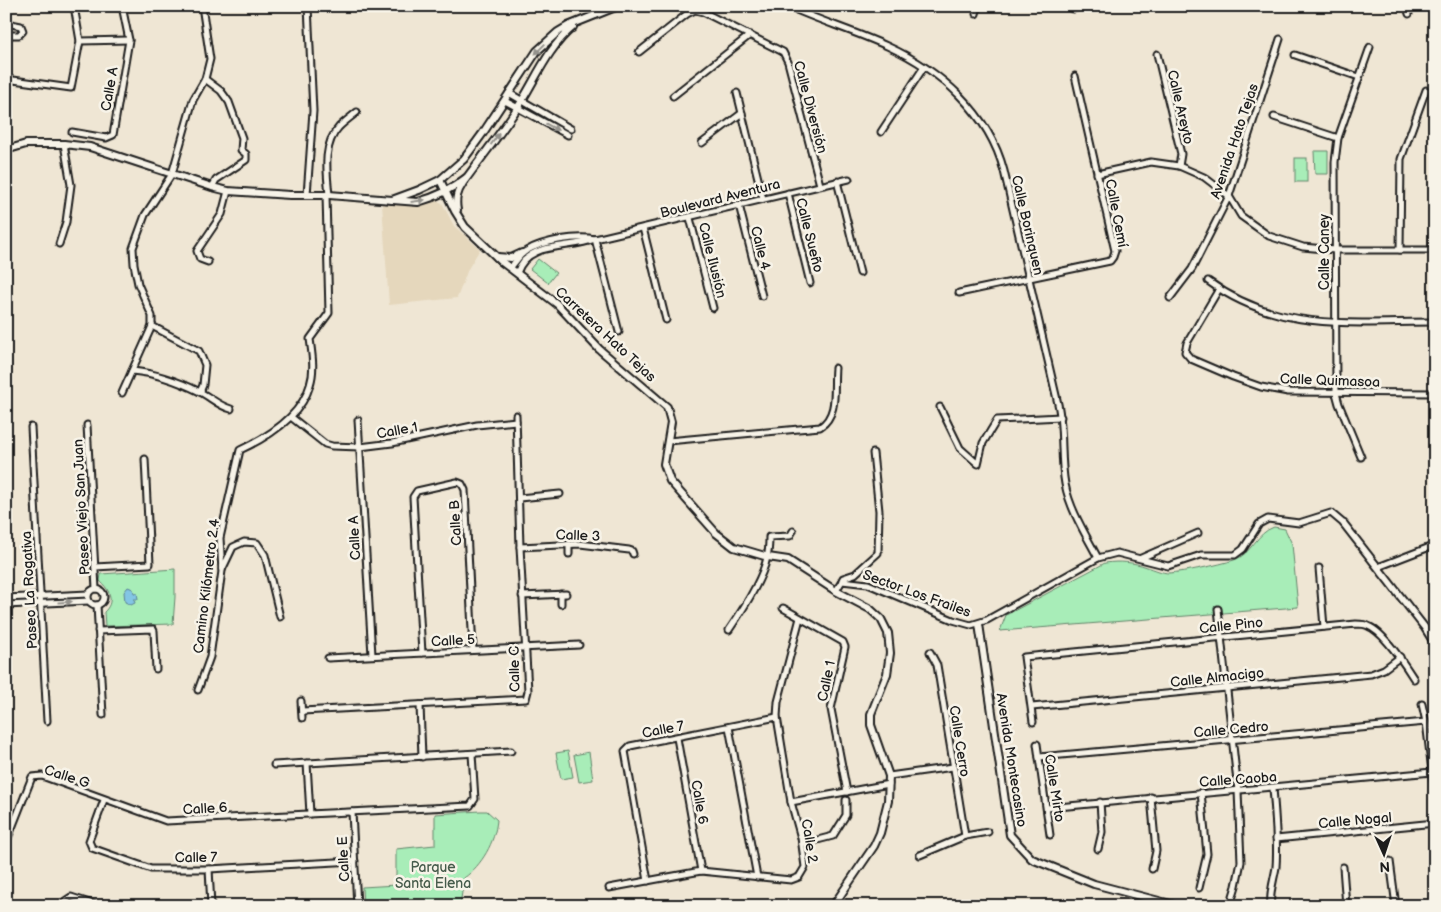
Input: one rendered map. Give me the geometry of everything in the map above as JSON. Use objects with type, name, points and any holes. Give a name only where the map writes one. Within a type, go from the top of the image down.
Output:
[{"type":"street","points":[[6,79],[71,88],[80,41],[74,6]]},
{"type":"street","name":"Calle A","points":[[72,132],[106,138],[112,135],[129,40],[122,6]]},
{"type":"street","points":[[122,393],[152,326],[152,316],[138,284],[133,248],[145,215],[172,174],[193,100],[205,79],[210,59],[202,6]]},
{"type":"street","points":[[307,196],[313,111],[308,6]]},
{"type":"street","points":[[592,6],[596,15]]},
{"type":"street","points":[[390,200],[419,190],[446,177],[464,159],[537,51],[558,32],[568,26],[618,6]]},
{"type":"street","name":"Calle Borinquen","points":[[787,6],[889,46],[924,67],[960,95],[980,118],[992,139],[1004,171],[1061,417],[1065,485],[1073,509],[1098,558]]},
{"type":"street","points":[[976,14],[978,6]]},
{"type":"street","points":[[1065,6],[1074,9],[1085,6]]},
{"type":"street","points":[[1407,6],[1409,14]]},
{"type":"street","name":"Calle Diversión","points":[[639,52],[687,14],[695,10],[703,12],[783,52],[786,57],[820,185]]},
{"type":"street","points":[[458,216],[456,202],[458,191],[466,178],[517,108],[553,49],[565,34],[580,22]]},
{"type":"street","points":[[6,24],[21,26],[23,31],[19,35],[6,35]]},
{"type":"street","points":[[674,96],[750,35]]},
{"type":"street","name":"Avenida Hato Tejas","points":[[1170,298],[1192,269],[1228,196],[1280,39]]},
{"type":"street","points":[[80,41],[129,40]]},
{"type":"street","name":"Calle Caney","points":[[1361,457],[1336,393],[1335,162],[1338,138],[1370,47]]},
{"type":"street","name":"Calle Areyto","points":[[1158,54],[1181,154],[1179,166]]},
{"type":"street","points":[[1295,55],[1359,77]]},
{"type":"street","points":[[881,132],[924,67]]},
{"type":"street","name":"Calle Cemí","points":[[959,293],[1110,261],[1113,258],[1115,251],[1075,76]]},
{"type":"street","points":[[205,79],[221,91],[229,102],[242,138],[241,150],[246,154],[246,160],[216,180],[212,187]]},
{"type":"street","points":[[1400,250],[1401,159],[1426,90]]},
{"type":"street","points":[[509,93],[571,129]]},
{"type":"street","points":[[737,93],[763,199]]},
{"type":"street","points":[[505,101],[568,136]]},
{"type":"street","name":"Camino Kilómetro 2.4","points":[[198,690],[210,657],[222,570],[220,538],[240,450],[262,440],[291,417],[301,404],[310,386],[313,364],[310,339],[329,313],[327,162],[330,141],[338,128],[357,112]]},
{"type":"street","points":[[702,142],[742,114]]},
{"type":"street","points":[[1274,117],[1338,138]]},
{"type":"street","points":[[6,150],[26,144],[64,144],[90,147],[228,191],[307,196],[327,195],[418,202],[431,199],[445,192],[466,178]]},
{"type":"street","points":[[59,244],[66,222],[71,185],[64,144]]},
{"type":"street","points":[[1097,174],[1151,162],[1179,166],[1204,177],[1228,196],[1241,216],[1269,236],[1303,247],[1335,250],[1435,250]]},
{"type":"street","name":"Boulevard Aventura","points":[[510,268],[522,253],[588,242],[849,178]]},
{"type":"street","name":"Carretera Hato Tejas","points":[[440,180],[465,227],[496,257],[557,304],[600,349],[667,407],[671,422],[664,464],[670,481],[716,533],[734,547],[788,560],[836,591],[870,609],[881,619],[888,633],[890,653],[887,674],[871,714],[871,725],[890,776],[884,819],[874,846],[833,906]]},
{"type":"street","points":[[837,181],[860,272]]},
{"type":"street","points":[[208,262],[200,259],[197,251],[222,214],[228,191]]},
{"type":"street","name":"Calle Sueño","points":[[788,193],[810,283]]},
{"type":"street","name":"Calle 4","points":[[739,205],[762,296]]},
{"type":"street","name":"Calle Ilusión","points":[[690,218],[713,308]]},
{"type":"street","points":[[643,228],[666,320]]},
{"type":"street","name":"Boulevard Aventura","points":[[516,273],[523,260],[541,249],[578,237],[595,239]]},
{"type":"street","points":[[595,239],[619,332]]},
{"type":"street","points":[[496,257],[511,258],[522,253]]},
{"type":"street","points":[[1208,281],[1241,302],[1274,314],[1302,320],[1335,322],[1435,322]]},
{"type":"street","name":"Calle Quimasoa","points":[[1219,289],[1187,343],[1185,352],[1191,359],[1233,378],[1261,387],[1288,392],[1435,394]]},
{"type":"street","points":[[152,326],[199,351],[205,365],[200,392]]},
{"type":"street","points":[[668,440],[820,427],[828,422],[832,412],[835,397],[835,368]]},
{"type":"street","points":[[132,371],[142,372],[181,384],[231,409]]},
{"type":"street","points":[[940,407],[960,448],[978,464],[983,443],[997,420],[1061,417]]},
{"type":"street","name":"Calle C","points":[[302,711],[526,699],[528,691],[522,596],[516,415]]},
{"type":"street","name":"Calle 1","points":[[291,417],[325,444],[332,446],[392,443],[477,425],[516,421]]},
{"type":"street","name":"Calle A","points":[[358,420],[372,656]]},
{"type":"street","name":"Paseo Viejo San Juan","points":[[87,425],[96,589]]},
{"type":"street","name":"Paseo La Rogativa","points":[[31,427],[47,721]]},
{"type":"street","points":[[842,581],[843,578],[855,574],[878,553],[879,511],[872,453]]},
{"type":"street","points":[[95,566],[150,564],[145,459]]},
{"type":"street","name":"Calle B","points":[[422,653],[413,497],[417,491],[457,482],[462,484],[465,490],[473,650]]},
{"type":"street","points":[[520,498],[560,494]]},
{"type":"street","points":[[1140,558],[1168,566],[1201,555],[1234,555],[1243,548],[1259,524],[1268,519],[1298,523],[1331,513],[1344,524],[1425,628],[1435,644]]},
{"type":"street","points":[[729,630],[747,602],[768,556],[769,537],[790,536],[794,531]]},
{"type":"street","points":[[1140,558],[1198,533]]},
{"type":"street","points":[[222,570],[233,547],[244,542],[257,543],[265,555],[280,617]]},
{"type":"street","points":[[569,544],[569,554]]},
{"type":"street","name":"Calle 3","points":[[520,546],[569,544],[632,550],[633,554]]},
{"type":"street","points":[[1378,567],[1435,545]]},
{"type":"street","name":"Sector Los Frailes","points":[[836,591],[842,581],[868,584],[953,620],[971,625],[978,624],[1098,558],[1117,553],[1140,558]]},
{"type":"street","points":[[1319,568],[1324,627]]},
{"type":"street","name":"Paseo Viejo San Juan","points":[[89,601],[88,594],[92,590],[103,591],[105,597],[103,602],[97,605],[103,715]]},
{"type":"street","points":[[6,598],[88,594]]},
{"type":"street","points":[[522,596],[563,594],[561,604]]},
{"type":"street","points":[[6,605],[89,601],[93,605],[97,605]]},
{"type":"street","name":"Calle 1","points":[[783,608],[843,642],[845,647],[831,709],[847,792]]},
{"type":"street","points":[[1218,610],[1238,791],[1241,862],[1230,906]]},
{"type":"street","name":"Calle 2","points":[[609,888],[701,871],[791,880],[799,877],[805,867],[802,844],[792,802],[777,718],[778,702],[800,618]]},
{"type":"street","name":"Avenida Montecasino","points":[[978,624],[1010,835],[1032,859],[1094,884],[1178,906]]},
{"type":"street","name":"Calle Pino","points":[[1032,707],[1024,657],[1356,624],[1377,630],[1400,657],[1414,679]]},
{"type":"street","points":[[98,631],[153,629],[156,668]]},
{"type":"street","name":"Calle 5","points":[[328,658],[579,645]]},
{"type":"street","name":"Calle Cerro","points":[[930,652],[937,665],[965,836]]},
{"type":"street","name":"Calle Almacigo","points":[[1032,707],[1371,674],[1384,669],[1400,657]]},
{"type":"street","points":[[301,701],[302,718]]},
{"type":"street","points":[[1422,704],[1434,787]]},
{"type":"street","points":[[420,705],[422,757]]},
{"type":"street","points":[[1032,707],[1033,722]]},
{"type":"street","name":"Calle 7","points":[[648,881],[625,751],[630,746],[777,718]]},
{"type":"street","name":"Calle Cedro","points":[[1039,758],[1426,722]]},
{"type":"street","points":[[729,727],[756,877]]},
{"type":"street","name":"Calle 6","points":[[676,738],[701,871]]},
{"type":"street","name":"Calle Mirto","points":[[1037,744],[1050,835]]},
{"type":"street","points":[[274,764],[511,751]]},
{"type":"street","name":"Calle 6","points":[[104,800],[166,821],[470,806],[475,799],[472,754]]},
{"type":"street","points":[[307,763],[310,814]]},
{"type":"street","points":[[890,776],[953,767]]},
{"type":"street","name":"Calle Caoba","points":[[1047,808],[1201,792],[1273,788],[1432,772]]},
{"type":"street","name":"Calle G","points":[[6,843],[32,777],[42,776],[104,800]]},
{"type":"street","points":[[792,802],[889,784]]},
{"type":"street","points":[[1270,906],[1269,898],[1276,866],[1273,788]]},
{"type":"street","points":[[1199,888],[1206,854],[1201,792]]},
{"type":"street","points":[[1151,797],[1156,851],[1152,869]]},
{"type":"street","name":"Calle 7","points":[[104,800],[88,841],[92,848],[151,869],[209,869],[355,861]]},
{"type":"street","points":[[802,844],[833,836],[846,815],[846,800]]},
{"type":"street","points":[[1098,849],[1102,832],[1100,802]]},
{"type":"street","name":"Calle E","points":[[352,812],[357,906]]},
{"type":"street","name":"Calle Nogal","points":[[1276,839],[1435,823]]},
{"type":"street","points":[[920,855],[965,836],[988,832]]},
{"type":"street","points":[[1390,862],[1396,906]]},
{"type":"street","points":[[1343,867],[1346,906]]},
{"type":"street","points":[[209,869],[211,906]]},
{"type":"street","points":[[64,906],[66,901],[72,897],[99,906]]},
{"type":"shaded area","points":[[436,200],[442,203],[454,226],[480,249],[468,269],[457,298],[389,305],[382,204],[421,206]]},
{"type":"green space","points":[[1314,151],[1328,151],[1328,174],[1315,174]]},
{"type":"green space","points":[[1295,158],[1307,158],[1307,182],[1295,182]]},
{"type":"green space","points":[[538,259],[556,273],[548,283],[530,269]]},
{"type":"green space","points":[[1274,527],[1285,529],[1292,544],[1298,607],[1000,631],[1006,615],[1105,563],[1132,563],[1169,573],[1211,566],[1240,557],[1263,534]]},
{"type":"green space","points":[[175,569],[173,624],[105,626],[104,612],[109,604],[110,596],[100,581],[101,574]]},
{"type":"green space","points":[[568,751],[573,777],[561,779],[556,753]]},
{"type":"green space","points":[[589,752],[593,780],[579,782],[574,755]]},
{"type":"green space","name":"Parque Santa Elena","points":[[487,811],[497,820],[496,828],[494,837],[482,860],[464,878],[460,906],[363,906],[362,887],[396,885],[396,849],[435,845],[435,814]]},
{"type":"water","points":[[128,587],[133,589],[134,593],[137,593],[138,599],[134,599],[135,603],[131,605],[125,602],[124,592]]}]
